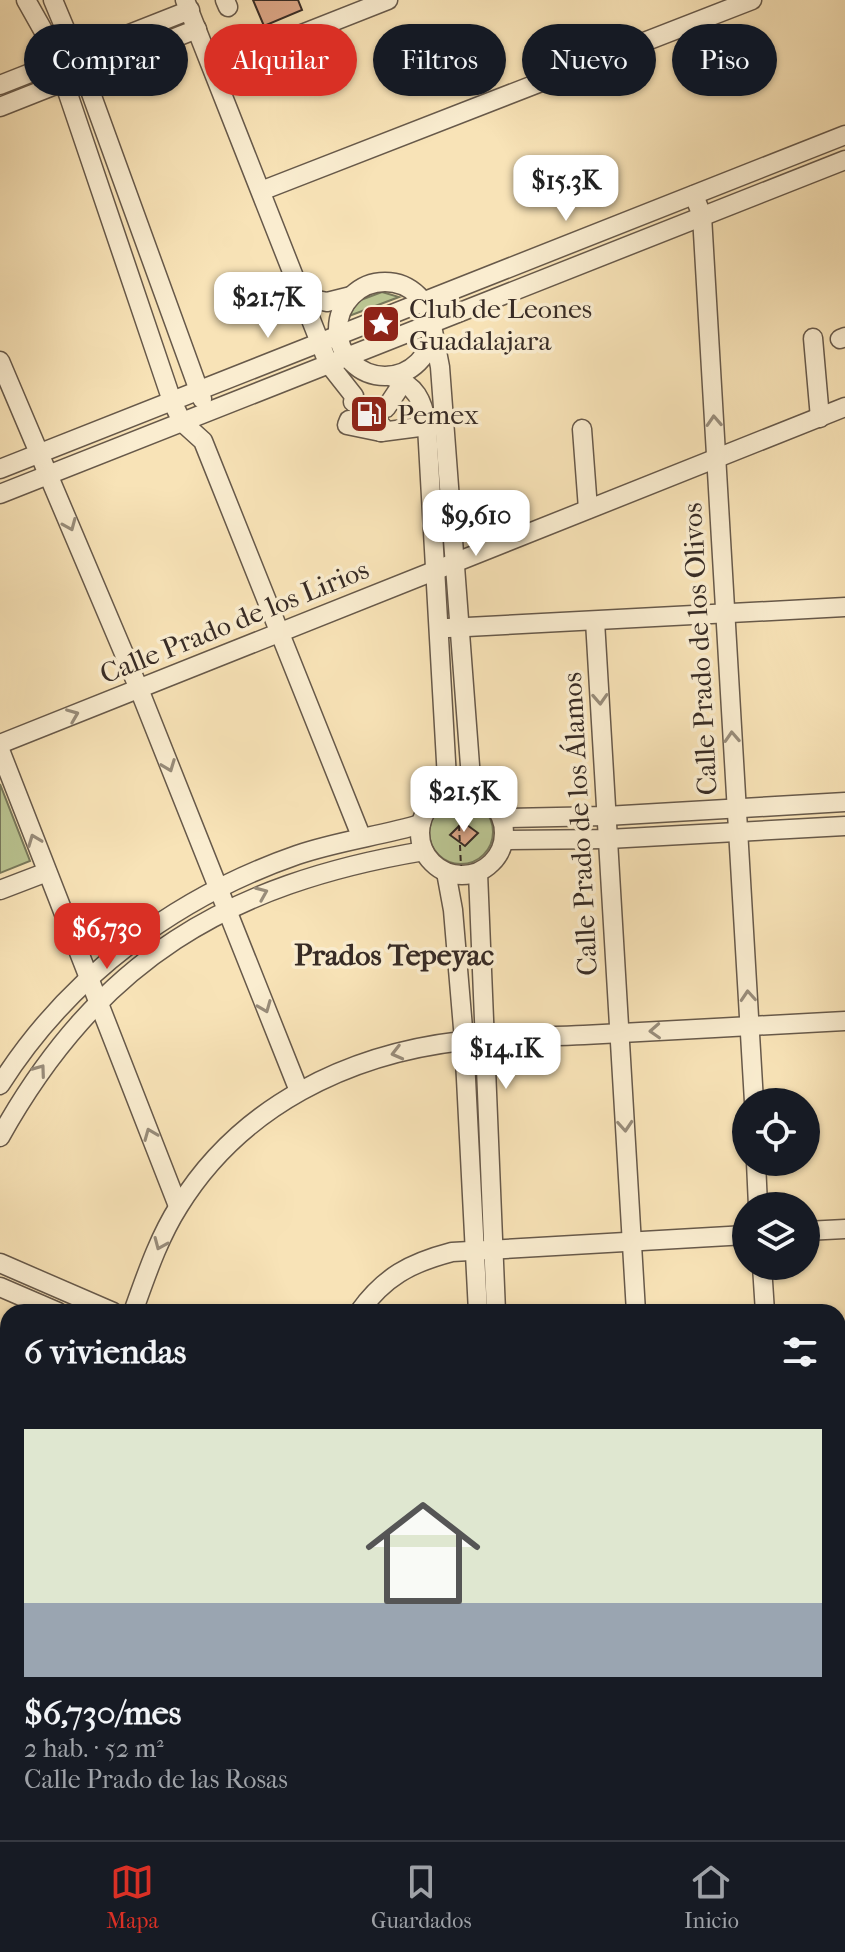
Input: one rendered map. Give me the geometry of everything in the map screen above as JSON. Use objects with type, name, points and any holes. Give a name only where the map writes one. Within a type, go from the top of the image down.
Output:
[{"type":"street","points":[[26,0],[38,24]]},
{"type":"street","points":[[53,0],[63,24]]},
{"type":"street","points":[[327,24],[388,0]]},
{"type":"street","points":[[261,191],[752,0]]},
{"type":"street","points":[[145,24],[188,5],[204,46]]},
{"type":"street","points":[[188,33],[197,29]]},
{"type":"street","points":[[0,85],[24,76]]},
{"type":"street","points":[[0,107],[28,96]]},
{"type":"street","points":[[69,96],[172,401],[182,422],[203,441],[361,836]]},
{"type":"street","points":[[92,96],[199,390],[206,413],[203,441]]},
{"type":"street","points":[[224,96],[328,363],[354,396],[347,425],[383,422],[427,426]]},
{"type":"street","points":[[0,469],[845,135]]},
{"type":"street","points":[[0,494],[346,356],[432,326],[845,160]]},
{"type":"street","name":"Calle Prado de los Olivos","points":[[694,195],[702,216],[753,1088]]},
{"type":"street","points":[[303,297],[327,302],[351,296],[372,284],[389,282],[405,286],[424,302],[432,326],[440,367],[457,793]]},
{"type":"street","points":[[351,296],[340,314],[338,335],[346,356],[365,372],[397,378],[423,403],[446,566]]},
{"type":"street","points":[[383,422],[397,378],[416,365],[428,350],[432,326]]},
{"type":"street","points":[[813,338],[820,418]]},
{"type":"street","points":[[0,361],[139,689],[224,910],[299,1091]]},
{"type":"street","name":"Calle Prado de los Lirios","points":[[0,744],[845,407]]},
{"type":"street","points":[[582,429],[588,509]]},
{"type":"street","points":[[450,628],[845,607]]},
{"type":"street","name":"Calle Prado de los Álamos","points":[[595,621],[636,1304]]},
{"type":"street","points":[[450,628],[447,779],[457,793],[493,805],[502,818],[504,840],[495,859],[462,874],[433,864],[424,851],[421,824],[428,807],[457,793]]},
{"type":"street","points":[[0,750],[178,1206]]},
{"type":"street","points":[[502,818],[606,816],[845,802]]},
{"type":"street","points":[[0,1085],[36,1034],[88,979],[138,936],[216,888],[299,855],[361,836],[421,824]]},
{"type":"street","points":[[504,840],[608,839],[845,826]]},
{"type":"street","points":[[0,1137],[28,1087],[97,1001],[151,957],[224,910],[321,872],[424,851]]},
{"type":"street","points":[[0,890],[47,872]]},
{"type":"street","points":[[462,874],[453,910],[473,1040]]},
{"type":"street","points":[[462,874],[485,1248],[495,1304]]},
{"type":"street","points":[[136,1304],[162,1237],[178,1206],[217,1155],[273,1105],[369,1060],[473,1040],[845,1021]]},
{"type":"street","points":[[820,1230],[845,1229]]},
{"type":"street","points":[[366,1304],[392,1274],[418,1260],[485,1248],[732,1236]]},
{"type":"street","points":[[479,1304],[485,1248]]},
{"type":"street","points":[[0,1263],[95,1304]]},
{"type":"street","points":[[763,1280],[764,1304]]},
{"type":"street","points":[[0,1287],[39,1304]]},
{"type":"path","points":[[457,793],[462,874]]},
{"type":"green space","points":[[382,292],[399,297],[349,316],[358,301]]},
{"type":"green space","points":[[0,784],[30,861],[0,873]]},
{"type":"green space","points":[[461,800],[473,802],[484,809],[491,820],[491,844],[484,855],[473,862],[461,864],[449,862],[438,855],[431,844],[429,832],[431,820],[438,809],[449,802]]},
{"type":"building","points":[[253,0],[298,0],[302,10],[263,24]]},
{"type":"building","points":[[368,404],[375,411],[368,418],[361,411]]},
{"type":"building","points":[[463,822],[478,833],[465,846],[450,835]]},
{"type":"place","name":"Club de Leones Guadalajara","points":[[381,324]]},
{"type":"place","name":"Pemex","points":[[369,414]]},
{"type":"district","name":"Prados Tepeyac","points":[[394,955]]}]
